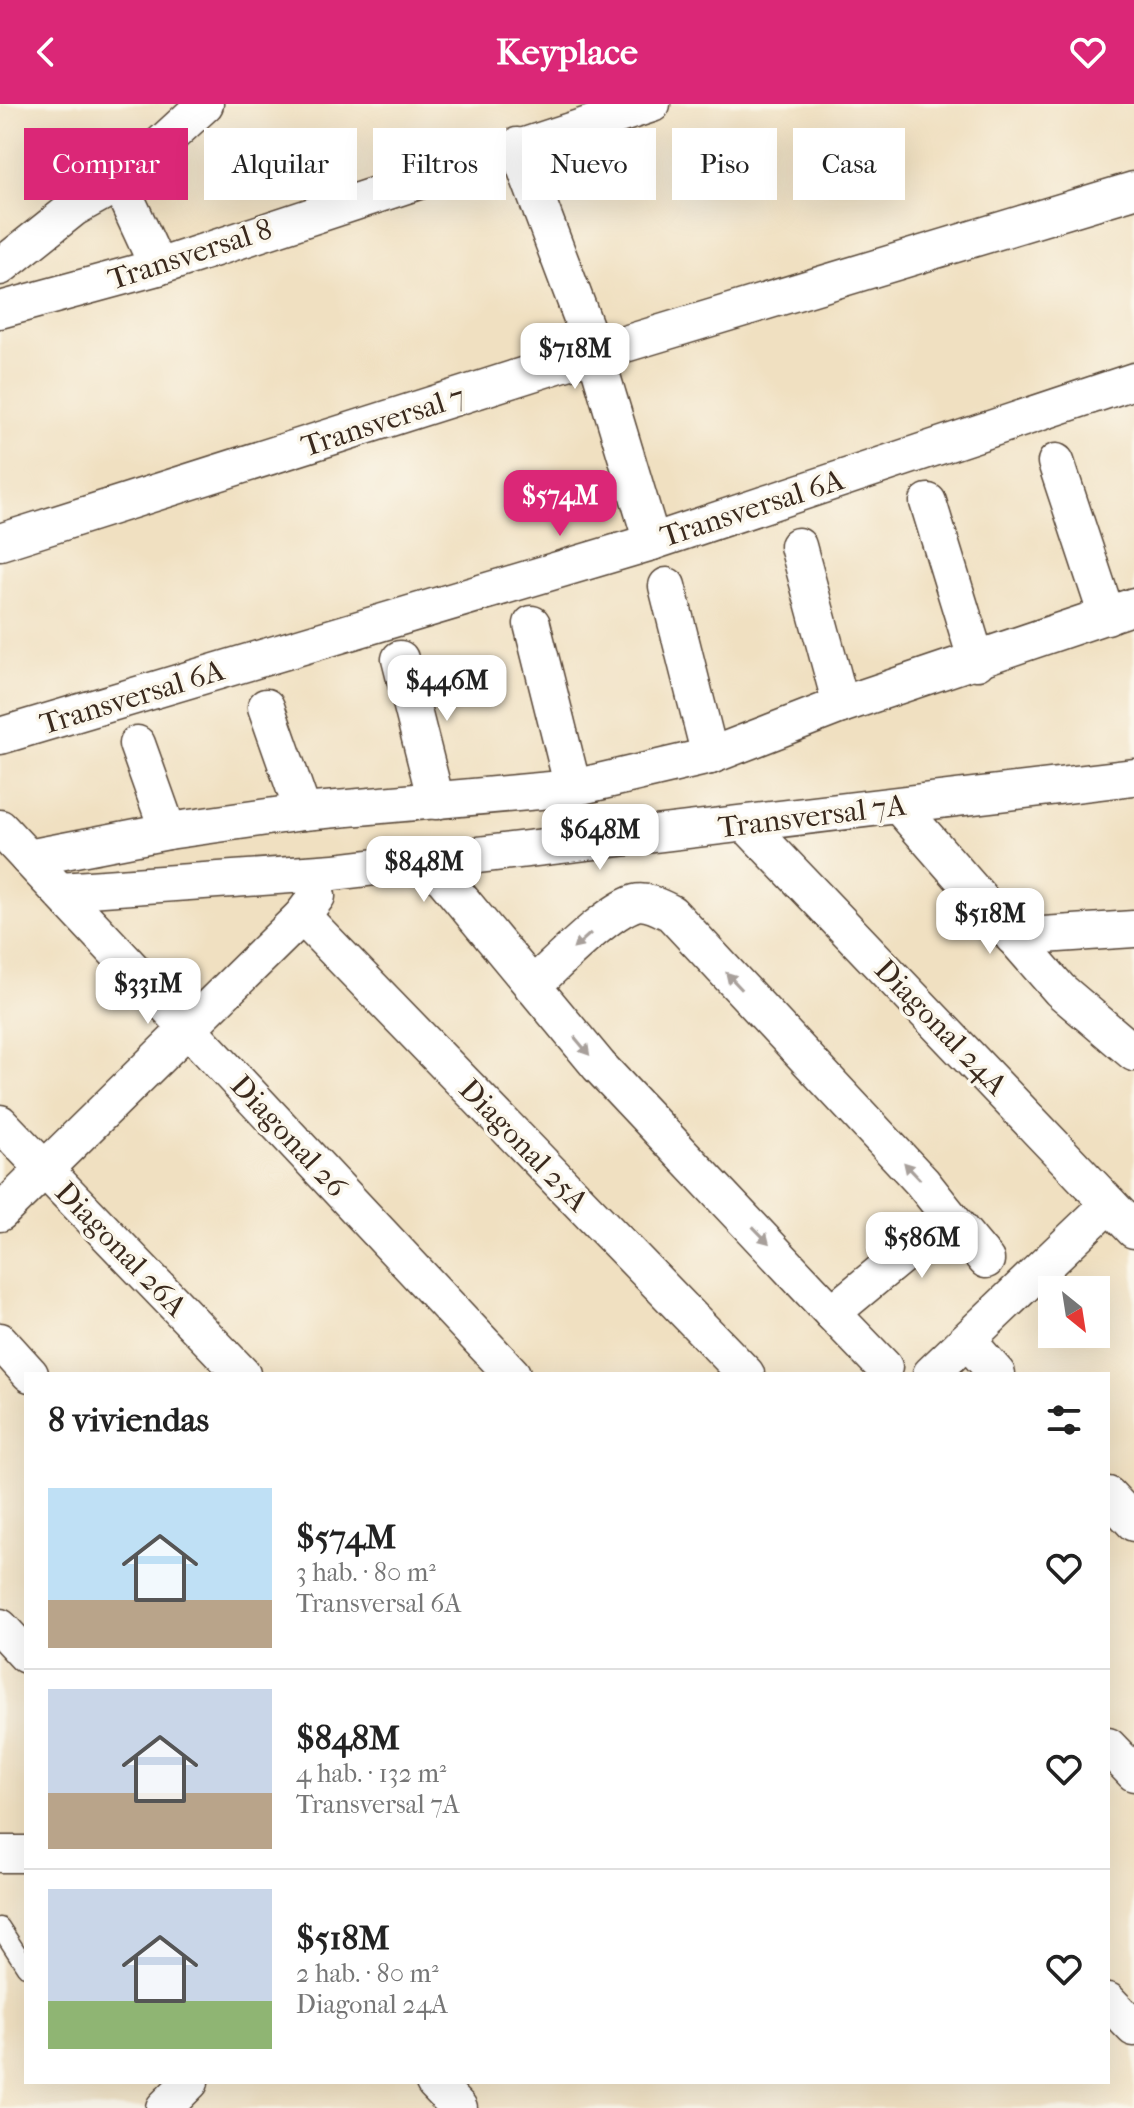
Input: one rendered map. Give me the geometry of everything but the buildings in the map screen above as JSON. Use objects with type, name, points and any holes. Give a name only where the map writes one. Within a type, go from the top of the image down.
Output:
[{"type":"street","points":[[179,128],[205,104]]},
{"type":"street","name":"Transversal 8","points":[[0,310],[158,267],[517,146],[652,104]]},
{"type":"street","points":[[517,146],[595,353],[652,542]]},
{"type":"street","name":"Transversal 7","points":[[0,542],[595,353],[1134,190]]},
{"type":"street","points":[[0,267],[88,200]]},
{"type":"street","points":[[127,200],[158,267]]},
{"type":"street","name":"Transversal 6A","points":[[0,736],[652,542],[1134,381]]},
{"type":"street","points":[[28,858],[168,831],[303,812],[573,788],[710,756],[841,705],[977,662],[1120,611],[1056,462]]},
{"type":"street","points":[[928,502],[977,662]]},
{"type":"street","points":[[798,546],[841,705]]},
{"type":"street","points":[[667,586],[710,756]]},
{"type":"street","points":[[532,624],[573,788]]},
{"type":"street","points":[[400,659],[436,801]]},
{"type":"street","points":[[266,707],[303,812]]},
{"type":"street","points":[[137,744],[168,831]]},
{"type":"street","name":"Transversal 7A","points":[[60,891],[334,872],[1134,777]]},
{"type":"street","points":[[899,806],[1060,990],[1134,1053]]},
{"type":"street","name":"Diagonal 24A","points":[[747,825],[1134,1230]]},
{"type":"street","name":"Diagonal 26","points":[[0,828],[510,1372]]},
{"type":"street","points":[[429,861],[599,1066],[884,1367]]},
{"type":"street","points":[[0,1213],[302,916],[334,872]]},
{"type":"street","points":[[532,986],[594,930],[636,903],[652,904],[671,913],[922,1182],[986,1260]]},
{"type":"street","name":"Diagonal 25A","points":[[302,916],[744,1372]]},
{"type":"street","points":[[1013,937],[1134,929]]},
{"type":"street","name":"Diagonal 26A","points":[[0,1123],[240,1372]]},
{"type":"street","points":[[933,1372],[1109,1204]]},
{"type":"street","points":[[832,1313],[949,1216]]},
{"type":"street","points":[[967,1340],[995,1372]]},
{"type":"street","points":[[0,1341],[28,1372]]},
{"type":"street","points":[[1110,1497],[1134,1523]]},
{"type":"street","points":[[0,1627],[24,1653]]},
{"type":"street","points":[[1110,1748],[1134,1773]]},
{"type":"street","points":[[0,1854],[24,1854]]},
{"type":"street","points":[[1110,2003],[1134,2028]]},
{"type":"street","points":[[436,2084],[459,2108]]},
{"type":"lane","points":[[0,1927],[24,1964]]}]
